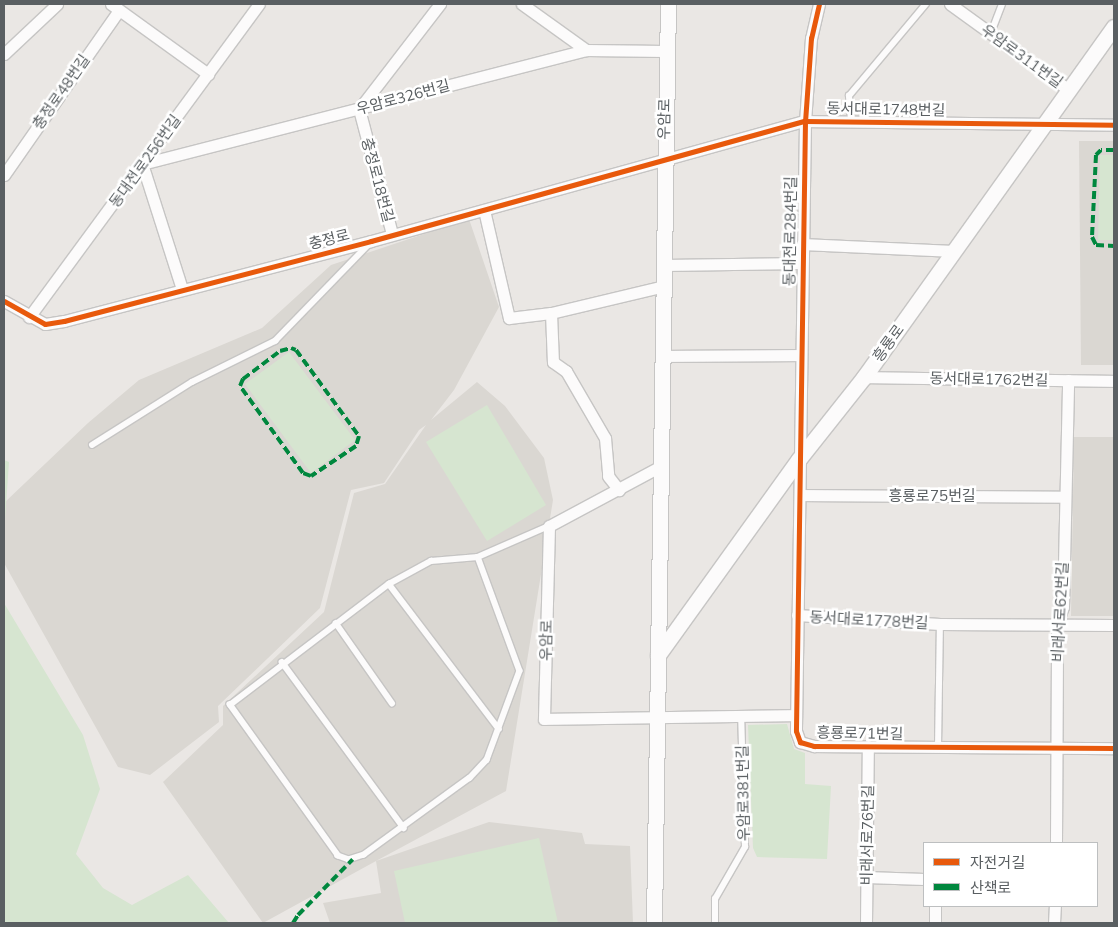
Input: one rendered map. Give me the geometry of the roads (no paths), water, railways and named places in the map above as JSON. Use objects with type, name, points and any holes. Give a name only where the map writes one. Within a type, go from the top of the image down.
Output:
[{"type":"main road","name":"우암로","points":[[654,923],[664,286],[665,51],[668,4]]},
{"type":"main road","name":"흥룡로","points":[[658,655],[799,459],[864,377],[1114,27]]},
{"type":"street","points":[[4,54],[57,4]]},
{"type":"street","name":"동대전로256번길","points":[[29,317],[259,4]]},
{"type":"street","points":[[359,109],[440,4]]},
{"type":"street","points":[[522,4],[586,50]]},
{"type":"street","name":"동대전로284번길","points":[[799,459],[805,121],[811,38],[819,4]]},
{"type":"street","name":"우암로311번길","points":[[950,4],[1070,91]]},
{"type":"street","points":[[115,7],[208,74]]},
{"type":"street","name":"충정로48번길","points":[[4,175],[115,7]]},
{"type":"street","name":"우암로326번길","points":[[142,164],[586,50],[665,51]]},
{"type":"street","name":"충정로18번길","points":[[359,109],[392,234]]},
{"type":"street","name":"동서대로1748번길","points":[[664,162],[805,121],[851,120],[1114,125]]},
{"type":"street","name":"충정로","points":[[4,300],[29,317],[45,324],[64,321],[664,162]]},
{"type":"street","points":[[142,164],[182,289]]},
{"type":"street","points":[[484,210],[509,318],[551,314],[664,286]]},
{"type":"street","points":[[802,244],[954,251]]},
{"type":"street","points":[[664,265],[802,263]]},
{"type":"street","points":[[551,314],[553,362],[566,371],[605,438],[608,476],[618,490]]},
{"type":"street","points":[[663,356],[801,355]]},
{"type":"street","name":"동서대로1762번길","points":[[864,377],[1114,381]]},
{"type":"street","name":"비래서로62번길","points":[[1056,842],[1057,624],[1063,607],[1068,380]]},
{"type":"street","name":"흥룡로71번길","points":[[799,459],[801,495],[796,715],[800,742],[814,746],[1114,748]]},
{"type":"street","points":[[549,526],[661,466]]},
{"type":"street","name":"흥룡로75번길","points":[[801,495],[1064,497]]},
{"type":"street","name":"우암로","points":[[549,526],[544,719],[657,719],[741,715],[796,715]]},
{"type":"street","name":"동서대로1778번길","points":[[798,616],[940,624],[1114,625]]},
{"type":"street","name":"비래서로76번길","points":[[866,923],[868,746]]},
{"type":"street","points":[[866,877],[923,879]]},
{"type":"street","points":[[935,907],[935,923]]},
{"type":"street","points":[[1054,923],[1055,907]]},
{"type":"lane","points":[[851,120],[849,96],[926,4]]},
{"type":"lane","points":[[991,33],[1002,4]]},
{"type":"lane","points":[[92,445],[192,382],[275,342],[371,241]]},
{"type":"lane","points":[[478,557],[520,672],[487,760],[470,778],[404,828],[364,855],[349,860],[338,856],[230,705],[282,662],[389,584],[431,561],[478,557],[549,526]]},
{"type":"lane","points":[[389,584],[499,729]]},
{"type":"lane","points":[[336,623],[392,703]]},
{"type":"lane","name":"동서대로1778번길","points":[[938,747],[940,624]]},
{"type":"lane","points":[[282,662],[404,828]]},
{"type":"lane","name":"우암로381번길","points":[[715,923],[715,899],[744,847],[741,715]]}]
